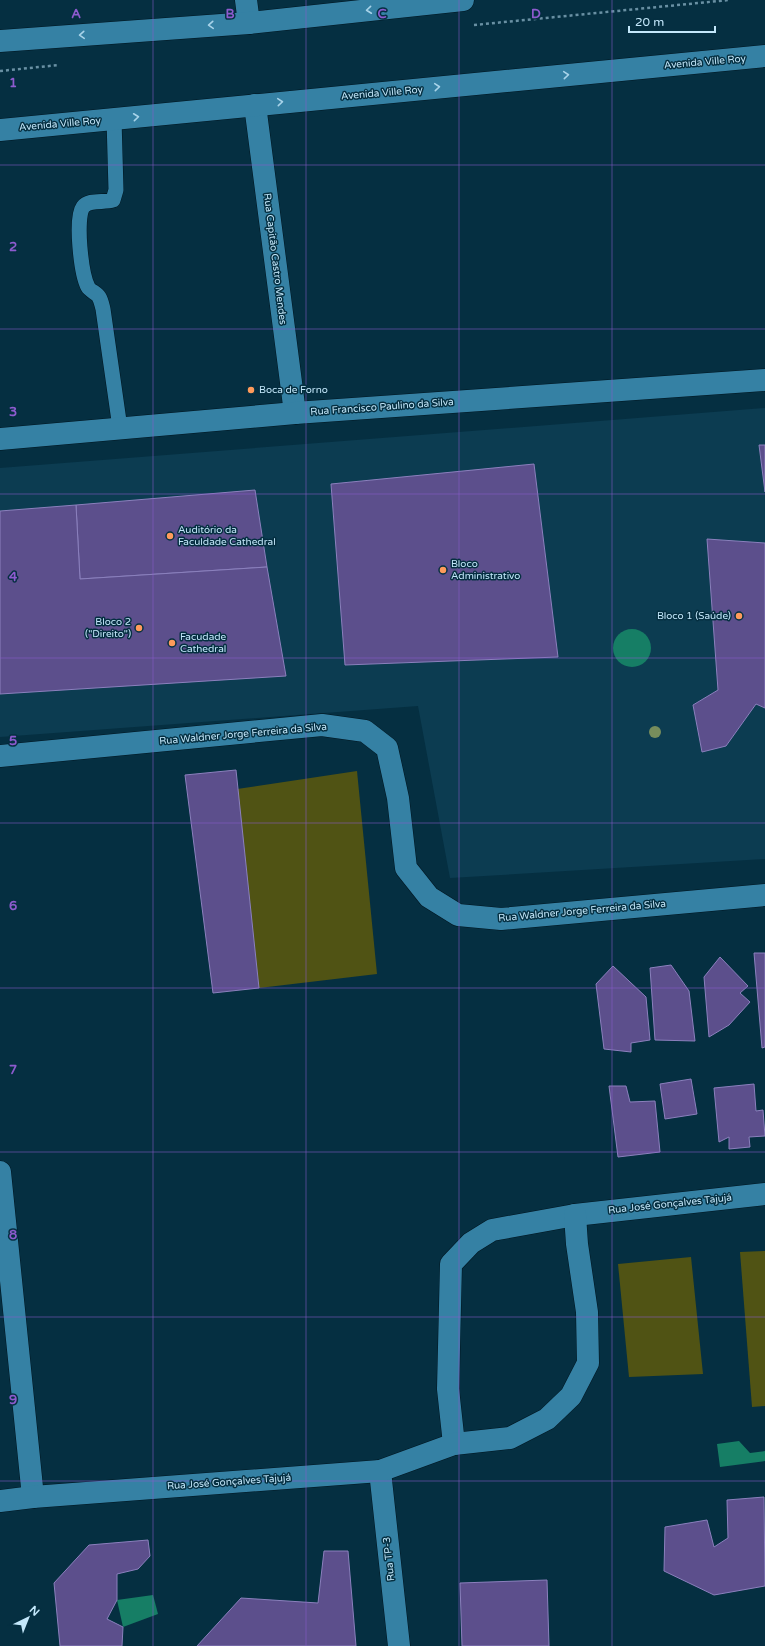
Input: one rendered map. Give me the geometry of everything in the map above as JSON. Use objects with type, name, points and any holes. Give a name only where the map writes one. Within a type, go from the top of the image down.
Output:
[{"type":"street","points":[[246,0],[249,23]]},
{"type":"street","points":[[0,41],[249,23],[463,0]]},
{"type":"street","name":"Avenida Ville Roy","points":[[0,130],[765,56]]},
{"type":"street","name":"Rua Capitão Castro Mendes","points":[[255,105],[296,414]]},
{"type":"street","name":"Rua Francisco Paulino da Silva","points":[[0,439],[296,414],[765,380]]},
{"type":"street","name":"Rua Waldner Jorge Ferreira da Silva","points":[[0,756],[322,725],[365,731],[387,748],[398,798],[406,868],[429,897],[458,915],[501,919],[765,895]]},
{"type":"street","points":[[0,1172],[33,1497]]},
{"type":"street","name":"Rua José Gonçalves Tajujá","points":[[454,1444],[448,1389],[451,1264],[471,1243],[492,1230],[575,1215],[765,1194]]},
{"type":"street","name":"Rua José Gonçalves Tajujá","points":[[0,1501],[33,1497],[380,1471],[454,1444],[510,1438],[547,1419],[571,1396],[588,1363],[587,1312],[577,1244],[575,1215]]},
{"type":"street","name":"Rua TP-3","points":[[380,1471],[399,1646]]},
{"type":"lane","points":[[114,119],[116,190],[113,200],[107,202],[90,202],[83,207],[79,220],[79,236],[82,260],[88,287],[99,297],[103,309],[120,428]]},
{"type":"shaded area","name":"Facudade Cathedral","points":[[765,408],[765,445],[759,445],[765,492],[765,543],[707,540],[718,690],[693,705],[702,752],[726,746],[756,704],[765,708],[765,859],[450,878],[418,706],[0,737],[0,468]],"holes":[[[534,464],[558,657],[345,665],[331,484]]]},
{"type":"shaded area","points":[[628,629],[636,629],[648,638],[651,648],[648,658],[642,664],[636,667],[628,667],[616,658],[613,652],[613,644],[622,632]]},
{"type":"shaded area","points":[[357,771],[377,974],[259,988],[237,789]]},
{"type":"shaded area","points":[[765,1251],[765,1406],[752,1407],[740,1252]]},
{"type":"shaded area","points":[[691,1257],[703,1374],[629,1377],[618,1264]]},
{"type":"shaded area","points":[[739,1441],[750,1453],[765,1451],[765,1461],[720,1467],[717,1444]]},
{"type":"shaded area","points":[[153,1595],[158,1614],[123,1627],[117,1600]]},
{"type":"building","points":[[759,445],[765,445],[765,492]]},
{"type":"building","name":"Bloco Administrativo","points":[[534,464],[558,657],[345,665],[331,484]]},
{"type":"building","name":"Auditório da Faculdade Cathedral","points":[[255,490],[267,567],[80,579],[76,505]]},
{"type":"building","name":"Bloco 2 (\"Direito\")","points":[[76,505],[80,579],[267,567],[286,676],[0,694],[0,511]]},
{"type":"building","name":"Bloco 1 (Saúde)","points":[[707,539],[765,543],[765,708],[756,704],[726,746],[702,752],[693,705],[718,690]]},
{"type":"building","points":[[236,770],[259,988],[213,993],[185,775]]},
{"type":"building","points":[[754,953],[765,953],[765,1047],[762,1048]]},
{"type":"building","points":[[720,957],[748,986],[740,993],[750,1002],[729,1025],[709,1037],[704,977]]},
{"type":"building","points":[[671,965],[689,991],[695,1041],[655,1040],[650,968]]},
{"type":"building","points":[[613,966],[646,997],[650,1040],[631,1043],[631,1052],[604,1049],[596,984]]},
{"type":"building","points":[[691,1079],[697,1114],[665,1119],[660,1084]]},
{"type":"building","points":[[754,1084],[756,1111],[763,1110],[765,1136],[749,1137],[750,1147],[729,1149],[729,1137],[719,1142],[714,1088]]},
{"type":"building","points":[[609,1086],[626,1086],[630,1102],[655,1101],[660,1152],[618,1157]]},
{"type":"building","points":[[764,1497],[765,1586],[714,1595],[664,1571],[665,1527],[707,1520],[714,1547],[728,1538],[727,1500]]},
{"type":"building","points":[[148,1540],[150,1556],[138,1569],[117,1574],[117,1600],[107,1619],[123,1627],[122,1646],[60,1646],[54,1583],[89,1545]]},
{"type":"building","points":[[324,1551],[348,1551],[356,1646],[197,1646],[241,1598],[318,1603]]},
{"type":"building","points":[[547,1580],[549,1646],[462,1646],[460,1583]]},
{"type":"place","name":"Boca de Forno","points":[[251,390]]},
{"type":"place","name":"Auditório da Faculdade Cathedral","points":[[170,536]]},
{"type":"place","name":"Bloco Administrativo","points":[[443,570]]},
{"type":"place","name":"Bloco 1 (Saúde)","points":[[739,616]]},
{"type":"place","name":"Bloco 2 (\"Direito\")","points":[[139,628]]},
{"type":"place","name":"Facudade Cathedral","points":[[172,643]]}]
